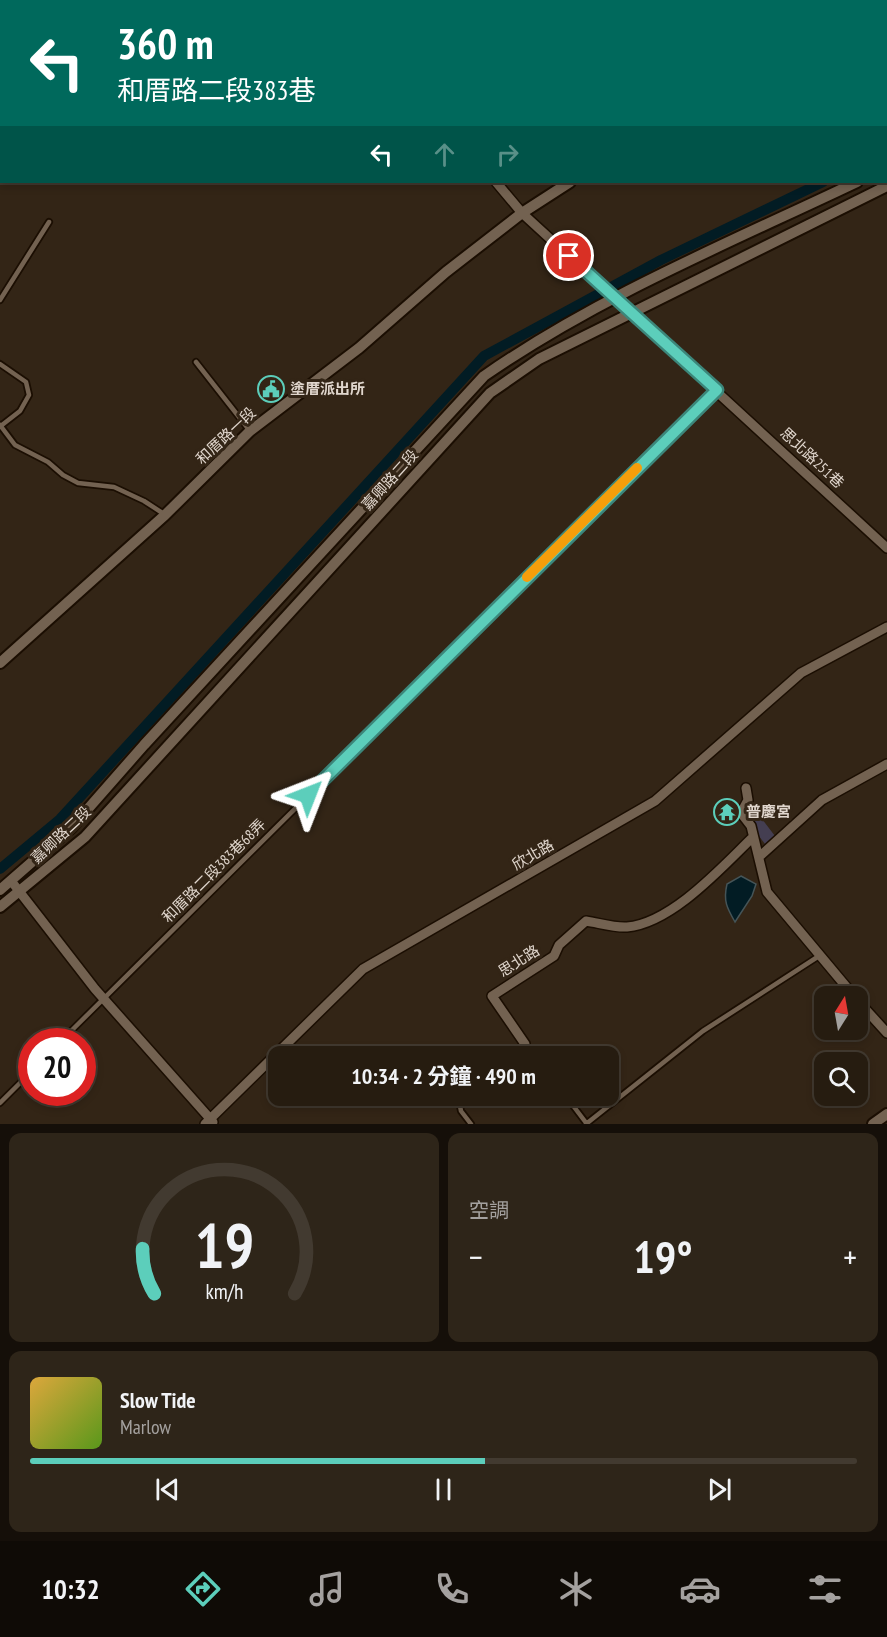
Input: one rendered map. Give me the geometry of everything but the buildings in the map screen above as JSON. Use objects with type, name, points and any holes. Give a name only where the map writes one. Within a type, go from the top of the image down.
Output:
[{"type":"street","name":"思北路251巷","points":[[497,183],[522,213],[887,548]]},
{"type":"street","name":"和厝路一段","points":[[0,663],[165,515],[250,431],[359,348],[446,272],[522,213],[568,183]]},
{"type":"street","name":"嘉卿路二段","points":[[0,890],[12,882],[72,827],[144,745],[484,376],[528,345],[613,295],[856,183]]},
{"type":"street","name":"嘉卿路二段","points":[[0,907],[20,893],[85,837],[490,393],[539,359],[887,186]]},
{"type":"street","name":"欣北路","points":[[210,1122],[363,969],[655,801],[801,673],[887,627]]},
{"type":"street","points":[[759,857],[822,801],[887,765]]},
{"type":"street","points":[[746,788],[748,800],[741,813],[751,826],[767,892],[845,986]]},
{"type":"street","name":"思北路","points":[[525,1044],[492,996],[555,956],[559,945],[586,921],[626,927],[645,923],[666,912],[718,871],[753,837]]},
{"type":"street","points":[[12,882],[94,988],[210,1122]]},
{"type":"street","points":[[868,1012],[887,1034]]},
{"type":"street","points":[[873,1124],[887,1114]]},
{"type":"lane","points":[[0,300],[49,222]]},
{"type":"lane","points":[[196,362],[250,431]]},
{"type":"lane","points":[[0,364],[26,382],[29,395],[20,411],[1,425],[15,445],[48,462],[63,475],[78,483],[114,487],[144,501],[165,515]]},
{"type":"lane","name":"和厝路二段383巷68弄","points":[[74,1028],[717,390]]},
{"type":"lane","points":[[573,1106],[587,1124],[703,1031],[819,956]]},
{"type":"lane","points":[[0,1103],[18,1085]]},
{"type":"lane","points":[[460,1106],[471,1124]]},
{"type":"water","points":[[741,876],[756,884],[752,896],[735,922],[726,904],[725,895],[727,884]]},
{"type":"waterway","points":[[0,869],[60,819],[484,356],[661,260],[821,183]]},
{"type":"slow traffic","points":[[527,577],[637,468]]},
{"type":"place","name":"塗厝派出所","points":[[271,389]]},
{"type":"place","name":"普慶宮","points":[[727,812]]},
{"type":"route","points":[[308,795],[717,390],[569,256]]}]
